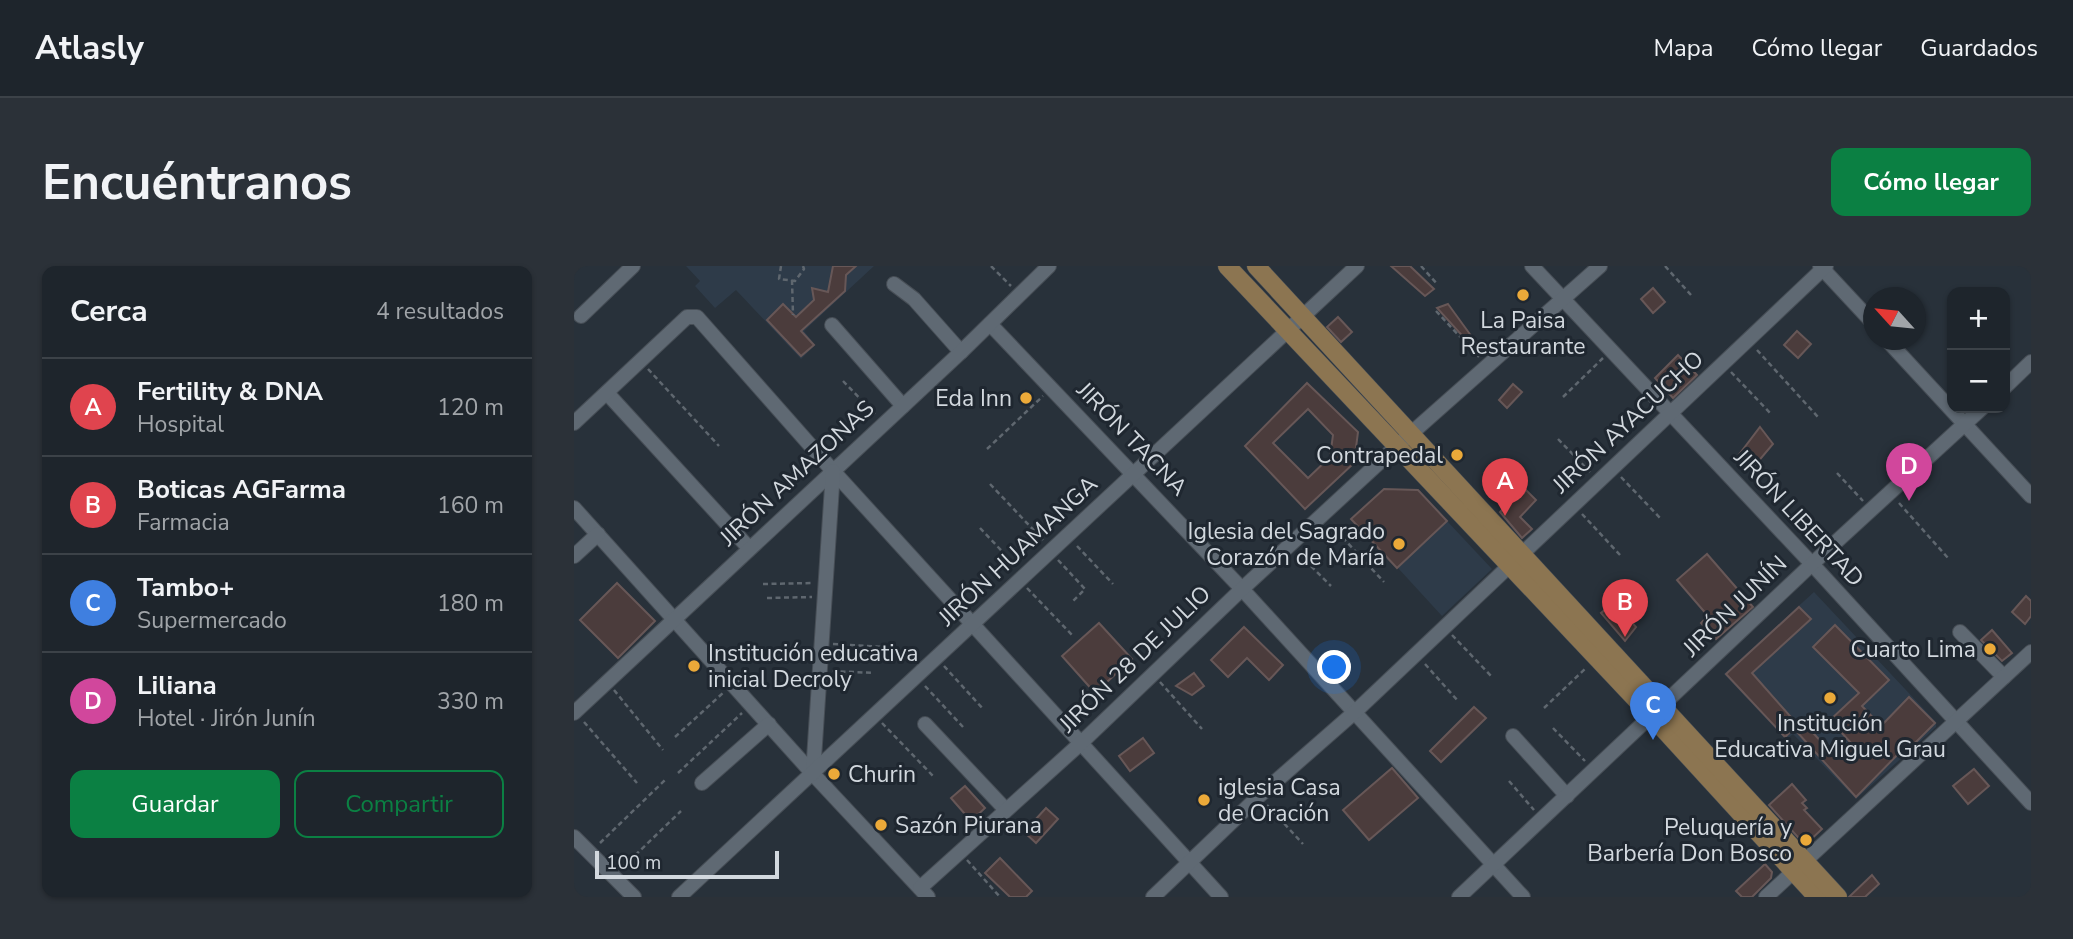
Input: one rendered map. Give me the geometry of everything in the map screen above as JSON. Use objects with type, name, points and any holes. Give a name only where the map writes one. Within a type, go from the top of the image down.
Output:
[{"type":"main road","points":[[1227,266],[1396,446],[1516,560],[1799,866],[1838,897]]},
{"type":"main road","points":[[1256,266],[1410,433],[1597,658],[1658,711]]},
{"type":"main road","points":[[1799,866],[1816,897]]},
{"type":"street","name":"JIRÓN AMAZONAS","points":[[575,713],[961,352],[1049,266]]},
{"type":"street","name":"JIRÓN HUAMANGA","points":[[679,897],[1357,266]]},
{"type":"street","name":"JIRÓN LIBERTAD","points":[[1532,266],[1812,564],[2031,803]]},
{"type":"street","name":"JIRÓN 28 DE JULIO","points":[[924,892],[960,852],[1081,743],[1410,433],[1600,266]]},
{"type":"street","points":[[581,316],[637,267]]},
{"type":"street","points":[[1823,267],[1863,312]]},
{"type":"street","name":"JIRÓN AYACUCHO","points":[[1153,897],[1259,796],[1356,711],[1823,267]]},
{"type":"street","points":[[894,284],[914,299],[961,352]]},
{"type":"street","points":[[574,423],[687,317],[697,317],[832,471],[1221,897]]},
{"type":"street","name":"JIRÓN TACNA","points":[[990,324],[1356,711],[1522,897]]},
{"type":"street","points":[[832,325],[903,405]]},
{"type":"street","points":[[1896,350],[2031,496]]},
{"type":"street","points":[[2010,382],[2031,362]]},
{"type":"street","points":[[607,393],[749,548]]},
{"type":"street","name":"JIRÓN JUNÍN","points":[[1459,897],[1812,564],[1977,413]]},
{"type":"street","points":[[813,774],[832,471]]},
{"type":"street","points":[[574,508],[813,774],[924,892]]},
{"type":"street","points":[[574,556],[598,534]]},
{"type":"street","points":[[1960,632],[2004,677]]},
{"type":"street","points":[[1766,897],[2031,652]]},
{"type":"street","points":[[702,783],[769,724]]},
{"type":"street","points":[[925,724],[1006,810]]},
{"type":"street","points":[[1513,736],[1567,796]]},
{"type":"street","points":[[574,837],[634,897]]},
{"type":"path","points":[[781,266],[779,279],[792,280],[799,275],[803,266]]},
{"type":"path","points":[[991,266],[1019,294]]},
{"type":"path","points":[[1421,266],[1438,285]]},
{"type":"path","points":[[1665,266],[1691,295]]},
{"type":"path","points":[[792,280],[793,315]]},
{"type":"path","points":[[1436,311],[1488,367]]},
{"type":"path","points":[[1748,340],[1818,418]]},
{"type":"path","points":[[1563,397],[1611,350]]},
{"type":"path","points":[[1723,363],[1772,415]]},
{"type":"path","points":[[650,370],[719,446]]},
{"type":"path","points":[[843,381],[884,423]]},
{"type":"path","points":[[987,449],[1051,388]]},
{"type":"path","points":[[1558,439],[1598,481]]},
{"type":"path","points":[[1612,468],[1661,520]]},
{"type":"path","points":[[1836,473],[1871,509]]},
{"type":"path","points":[[990,484],[1085,589],[1071,603]]},
{"type":"path","points":[[1890,492],[1948,558]]},
{"type":"path","points":[[1573,505],[1620,555]]},
{"type":"path","points":[[1322,515],[1384,582]]},
{"type":"path","points":[[980,528],[1073,636]]},
{"type":"path","points":[[1068,536],[1113,584]]},
{"type":"path","points":[[1290,545],[1331,586]]},
{"type":"path","points":[[763,584],[824,589]]},
{"type":"path","points":[[767,598],[824,589]]},
{"type":"path","points":[[1445,626],[1493,678]]},
{"type":"path","points":[[821,643],[886,647]]},
{"type":"path","points":[[1416,653],[1458,701]]},
{"type":"path","points":[[937,658],[984,710]]},
{"type":"path","points":[[1544,708],[1597,658]]},
{"type":"path","points":[[820,670],[874,673]]},
{"type":"path","points":[[1153,674],[1202,729]]},
{"type":"path","points":[[917,676],[963,727]]},
{"type":"path","points":[[607,682],[663,750]]},
{"type":"path","points":[[675,737],[733,684]]},
{"type":"path","points":[[678,773],[751,705]]},
{"type":"path","points":[[575,713],[637,783]]},
{"type":"path","points":[[875,716],[933,776]]},
{"type":"path","points":[[1553,728],[1594,771]]},
{"type":"path","points":[[590,853],[666,780]]},
{"type":"path","points":[[1508,781],[1542,820]]},
{"type":"path","points":[[1259,796],[1303,844]]},
{"type":"path","points":[[613,876],[681,811]]},
{"type":"path","points":[[960,852],[1000,897]]},
{"type":"shaded area","points":[[686,266],[874,266],[804,331],[815,345],[801,359],[736,290],[715,308],[695,286],[700,281]]},
{"type":"shaded area","points":[[1447,521],[1492,569],[1442,616],[1398,568]]},
{"type":"shaded area","name":"Institución Educativa Miguel Grau","points":[[1814,592],[1936,722],[1936,727],[1856,799],[1793,734],[1786,740],[1724,674]]},
{"type":"building","points":[[833,266],[856,266],[846,275],[845,291],[801,331],[814,345],[801,356],[767,320],[783,304],[796,317],[814,300],[812,288],[828,292]]},
{"type":"building","points":[[1391,266],[1410,266],[1434,289],[1425,296]]},
{"type":"building","points":[[1653,288],[1665,302],[1653,313],[1641,299]]},
{"type":"building","points":[[1448,304],[1472,337],[1467,341],[1437,308]]},
{"type":"building","points":[[1338,317],[1352,332],[1341,342],[1327,327]]},
{"type":"building","points":[[1797,331],[1811,344],[1798,358],[1784,345]]},
{"type":"building","points":[[1678,355],[1697,375],[1673,398],[1655,378]]},
{"type":"building","points":[[1307,383],[1358,432],[1354,463],[1305,509],[1245,446]],"holes":[[[1308,409],[1333,435],[1330,457],[1308,478],[1273,443]]]},
{"type":"building","points":[[1513,384],[1522,392],[1507,408],[1499,400]]},
{"type":"building","points":[[1760,427],[1773,444],[1751,470],[1738,456]]},
{"type":"building","name":"Iglesia del Sagrado Corazón de María","points":[[1384,489],[1418,490],[1447,521],[1397,568],[1351,519]]},
{"type":"building","points":[[1521,490],[1524,493],[1526,490],[1536,500],[1520,517],[1532,529],[1522,538],[1500,512]]},
{"type":"building","points":[[1707,554],[1753,607],[1716,639],[1701,623],[1708,616],[1677,580]]},
{"type":"building","points":[[617,583],[655,621],[618,658],[580,620]]},
{"type":"building","points":[[2026,596],[2031,601],[2031,616],[2025,624],[2012,612]]},
{"type":"building","points":[[1615,602],[1636,627],[1625,641],[1601,613]]},
{"type":"building","points":[[1799,607],[1811,619],[1752,673],[1798,725],[1785,737],[1726,674]]},
{"type":"building","points":[[1099,623],[1132,659],[1095,693],[1062,656]]},
{"type":"building","points":[[1835,625],[1889,680],[1862,706],[1881,726],[1909,697],[1935,723],[1910,748],[1907,745],[1856,797],[1797,732],[1805,724],[1835,757],[1851,743],[1830,720],[1859,693],[1813,647]]},
{"type":"building","points":[[1244,627],[1283,665],[1269,680],[1247,658],[1228,677],[1211,660]]},
{"type":"building","points":[[1992,630],[2012,653],[2002,661],[1981,640]]},
{"type":"building","points":[[1194,673],[1204,686],[1192,695],[1176,686]]},
{"type":"building","points":[[1474,707],[1486,718],[1441,762],[1430,751]]},
{"type":"building","points":[[1143,738],[1154,753],[1130,771],[1119,756]]},
{"type":"building","points":[[1392,768],[1418,798],[1369,840],[1343,810]]},
{"type":"building","points":[[1974,769],[1989,786],[1968,804],[1953,786]]},
{"type":"building","points":[[1792,784],[1806,800],[1802,803],[1807,808],[1804,810],[1822,829],[1805,845],[1769,805]]},
{"type":"building","points":[[965,786],[985,808],[971,821],[951,798]]},
{"type":"building","points":[[1046,808],[1058,819],[1036,843],[1024,832]]},
{"type":"building","points":[[1000,858],[1032,891],[1026,897],[1010,897],[985,873]]},
{"type":"building","points":[[1765,864],[1772,872],[1771,878],[1752,897],[1742,897],[1736,891]]},
{"type":"building","points":[[1872,875],[1879,884],[1865,897],[1849,897]]},
{"type":"place","name":"La Paisa Restaurante","points":[[1523,295]]},
{"type":"place","name":"Eda Inn","points":[[1026,398]]},
{"type":"place","name":"Contrapedal","points":[[1457,455]]},
{"type":"place","name":"Liliana","points":[[1909,501]]},
{"type":"place","name":"Fertility & DNA","points":[[1505,516]]},
{"type":"place","name":"Iglesia del Sagrado Corazón de María","points":[[1399,544]]},
{"type":"place","name":"Boticas AGFarma","points":[[1625,637]]},
{"type":"place","name":"Cuarto Lima","points":[[1990,649]]},
{"type":"place","name":"Institución educativa inicial Decroly","points":[[694,666]]},
{"type":"place","name":"Institución Educativa Miguel Grau","points":[[1830,698]]},
{"type":"place","name":"Tambo+","points":[[1653,740]]},
{"type":"place","name":"Churin","points":[[834,774]]},
{"type":"place","name":"iglesia Casa de Oración","points":[[1204,800]]},
{"type":"place","name":"Sazón Piurana","points":[[881,825]]},
{"type":"place","name":"Peluquería y Barbería Don Bosco","points":[[1806,840]]}]
